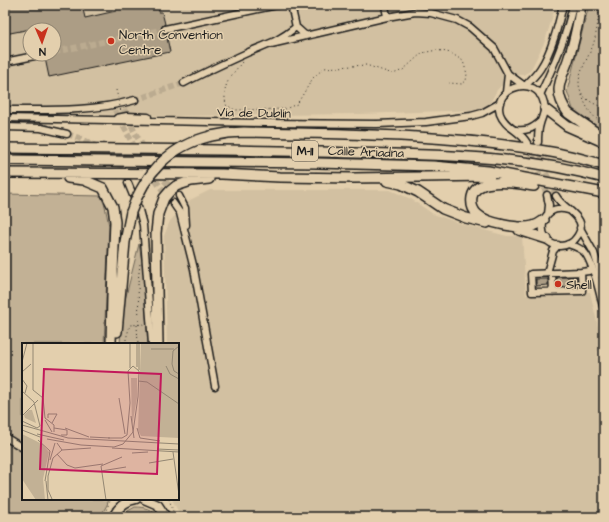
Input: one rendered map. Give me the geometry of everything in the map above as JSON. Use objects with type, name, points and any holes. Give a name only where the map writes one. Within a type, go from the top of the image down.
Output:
[{"type":"highway","points":[[581,5],[577,29],[560,83],[560,96],[564,108],[568,113],[604,138]]},
{"type":"highway","points":[[545,109],[567,126],[604,143]]},
{"type":"highway","points":[[116,343],[125,242],[131,212],[143,184],[160,164],[182,147],[200,139],[228,133],[244,132],[401,135],[474,141],[552,152],[604,165]]},
{"type":"highway","name":"Calle Ariadna","points":[[5,148],[271,150],[477,157],[561,168],[604,178]]},
{"type":"highway","name":"Calle Ariadna","points":[[5,160],[318,163],[471,169],[604,195]]},
{"type":"highway","points":[[5,174],[222,174],[280,177],[364,178],[513,176]]},
{"type":"highway","points":[[5,174],[80,179],[103,188],[113,208],[115,222],[111,343]]},
{"type":"highway","points":[[158,343],[156,222],[164,198],[176,186],[190,181],[280,177]]},
{"type":"highway","points":[[364,178],[401,184],[418,192],[443,209],[466,218],[523,231],[547,239]]},
{"type":"highway","points":[[546,217],[538,224],[524,227],[490,221],[480,216],[473,209],[473,194],[475,190],[482,185],[492,183],[510,183],[604,195]]},
{"type":"main road","points":[[118,500],[118,508]]},
{"type":"main road","points":[[113,517],[118,508],[133,500]]},
{"type":"main road","points":[[147,500],[153,502],[162,509],[166,517]]},
{"type":"main road","points":[[162,500],[162,509]]},
{"type":"street","points":[[166,29],[276,5]]},
{"type":"street","points":[[291,5],[296,27],[306,36]]},
{"type":"street","points":[[385,5],[387,17]]},
{"type":"street","points":[[506,92],[517,86],[524,85],[539,70],[544,62],[557,29],[563,5]]},
{"type":"street","points":[[540,95],[560,51],[573,5]]},
{"type":"street","points":[[184,82],[249,52],[271,44],[387,17],[415,12],[431,13],[457,20],[470,27],[494,48],[508,74],[540,95],[544,102],[545,109],[544,116],[540,122],[534,128],[525,131],[516,130]]},
{"type":"street","points":[[271,44],[296,27]]},
{"type":"street","points":[[5,62],[22,59]]},
{"type":"street","points":[[508,74],[506,92],[500,103],[502,120],[508,126],[521,134],[527,143]]},
{"type":"street","points":[[118,109],[135,100]]},
{"type":"street","points":[[5,110],[118,109],[127,103]]},
{"type":"street","name":"Vía de Dublín","points":[[5,118],[369,124],[426,122],[471,116],[482,113],[500,103]]},
{"type":"street","points":[[538,142],[540,122]]},
{"type":"street","points":[[5,127],[41,128],[67,134]]},
{"type":"street","points":[[128,183],[139,210],[142,225],[152,343]]},
{"type":"street","points":[[547,195],[549,205],[543,228],[547,239],[551,243],[558,245],[568,244],[575,246],[584,252],[592,268],[604,310]]},
{"type":"street","points":[[179,196],[185,208],[186,236]]},
{"type":"street","points":[[556,196],[568,210],[577,216],[580,228],[594,253],[604,284]]},
{"type":"street","points":[[173,203],[180,213],[194,269],[215,386]]},
{"type":"street","points":[[546,217],[557,209],[568,210]]},
{"type":"street","points":[[568,244],[575,240],[580,228]]},
{"type":"street","points":[[553,292],[549,273],[553,251],[558,245]]},
{"type":"street","points":[[581,272],[582,291],[532,292],[531,274],[581,272],[592,268]]},
{"type":"street","points":[[5,437],[22,447]]},
{"type":"path","points":[[599,5],[594,40],[588,58],[580,74],[579,84],[586,107],[593,116],[604,124]]},
{"type":"path","points":[[249,52],[225,84],[224,95],[226,105],[235,110],[285,109],[297,104],[313,78],[324,68],[335,66],[366,65],[393,74],[403,70],[422,54],[436,50],[451,53],[463,61],[467,74],[466,81],[462,84],[449,83]]},
{"type":"path","points":[[116,90],[119,100],[118,109]]},
{"type":"path","points":[[581,92],[593,104],[604,108]]},
{"type":"path","points":[[138,343],[138,274],[140,261]]},
{"type":"path","points":[[126,343],[130,325],[147,324]]},
{"type":"path","points":[[103,517],[111,500]]},
{"type":"path","points":[[169,500],[175,517]]},
{"type":"shaded area","points":[[5,5],[556,5],[545,41],[530,71],[523,75],[516,75],[511,71],[504,75],[504,83],[497,90],[490,103],[476,110],[359,114],[177,116],[5,112]]},
{"type":"shaded area","points":[[589,5],[604,5],[604,131],[573,109],[567,91]]},
{"type":"shaded area","points":[[210,190],[390,190],[411,199],[433,214],[465,225],[507,236],[522,236],[526,295],[590,292],[602,344],[597,352],[599,372],[604,380],[604,517],[181,517],[172,500],[179,500],[179,343],[167,343],[164,236],[170,221],[190,200]]},
{"type":"shaded area","points":[[5,194],[101,196],[105,206],[109,226],[104,343],[22,343],[22,500],[109,500],[100,517],[5,517]]},
{"type":"shaded area","points":[[139,244],[143,268],[148,343],[120,343],[122,312]]},
{"type":"shaded area","points":[[135,507],[148,509],[158,517],[122,517]]},
{"type":"building","name":"North Convention Centre","points":[[5,5],[82,5],[85,18],[116,11],[115,5],[158,5],[159,12],[162,12],[165,24],[162,26],[161,30],[163,33],[166,33],[170,52],[49,77],[46,62],[62,62],[62,22],[22,22],[22,31],[5,34]]},
{"type":"building","points":[[557,277],[577,277],[577,287],[557,287]]},
{"type":"building","points":[[536,279],[548,279],[548,285],[536,286]]},
{"type":"tunnel","points":[[62,50],[165,29]]},
{"type":"tunnel","points":[[135,100],[184,83]]},
{"type":"tunnel","points":[[124,109],[135,133],[153,163]]},
{"type":"tunnel","points":[[115,110],[141,158],[173,203]]},
{"type":"tunnel","points":[[67,134],[96,146],[104,151],[117,165],[128,183]]},
{"type":"tunnel","points":[[529,146],[547,195]]},
{"type":"tunnel","points":[[539,147],[545,171],[556,196]]},
{"type":"tunnel","points":[[159,173],[179,196]]},
{"type":"place","name":"North Convention Centre","points":[[111,41]]},
{"type":"place","name":"Shell","points":[[558,284]]}]
